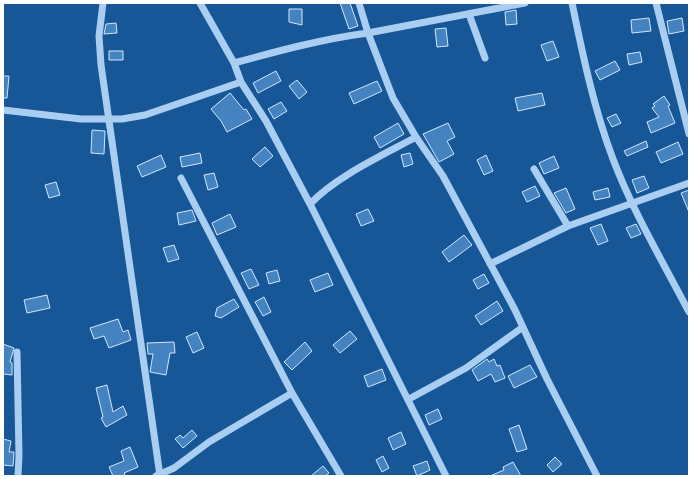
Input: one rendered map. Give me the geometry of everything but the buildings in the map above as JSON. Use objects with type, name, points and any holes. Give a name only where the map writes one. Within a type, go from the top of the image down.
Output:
[{"type":"street","points":[[102,3],[99,36],[108,120],[160,476],[151,410]]},
{"type":"street","points":[[200,3],[234,63],[241,82],[266,121],[310,204],[409,399],[446,476]]},
{"type":"street","points":[[359,3],[368,33],[393,98],[416,137],[443,176],[523,327],[547,379],[597,476]]},
{"type":"street","points":[[234,63],[291,47],[525,3]]},
{"type":"street","points":[[572,3],[585,69],[613,159],[632,202],[689,312]]},
{"type":"street","points":[[656,3],[689,132]]},
{"type":"street","points":[[469,14],[485,58]]},
{"type":"street","points":[[3,110],[42,116],[108,120],[145,115],[241,82]]},
{"type":"street","points":[[310,204],[318,195],[354,172],[416,137]]},
{"type":"street","points":[[534,169],[568,226]]},
{"type":"street","points":[[181,178],[292,393],[341,476]]},
{"type":"street","points":[[490,264],[568,226],[689,183]]},
{"type":"street","points":[[409,399],[466,368],[523,327]]},
{"type":"street","points":[[17,352],[18,476]]},
{"type":"street","points":[[158,475],[174,468],[209,442],[292,393]]}]
